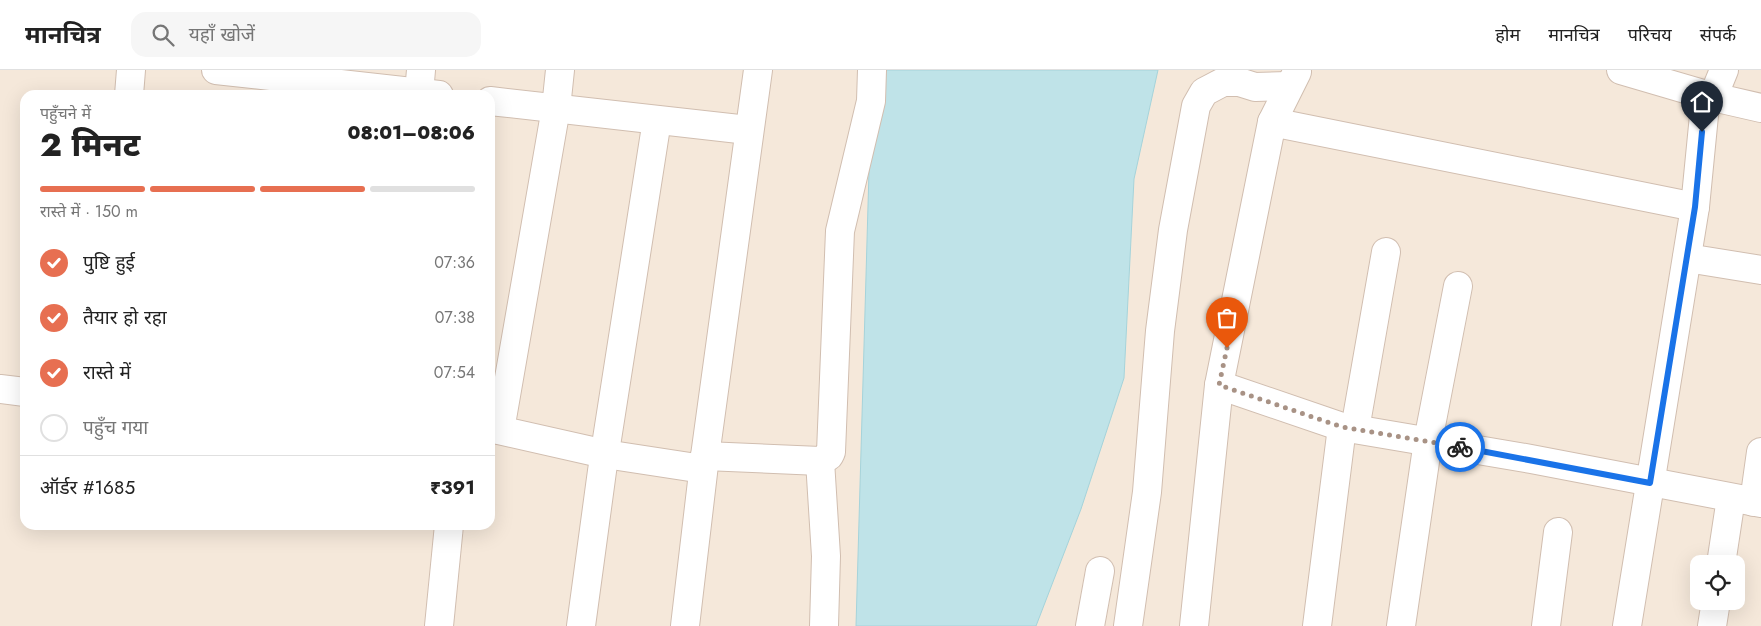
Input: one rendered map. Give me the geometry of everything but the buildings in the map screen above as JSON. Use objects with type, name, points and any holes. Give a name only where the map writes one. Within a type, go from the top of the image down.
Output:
[{"type":"street","points":[[129,90],[131,70]]},
{"type":"street","points":[[216,70],[272,80],[363,90]]},
{"type":"street","points":[[560,70],[556,108],[495,429],[605,454],[704,462],[820,462],[829,456],[831,452],[840,231],[871,100],[872,70]]},
{"type":"street","points":[[684,626],[748,130],[758,70]]},
{"type":"street","points":[[1621,70],[1709,96],[1761,108]]},
{"type":"street","points":[[1627,626],[1695,207],[1709,96],[1724,70]]},
{"type":"street","points":[[1194,626],[1219,385],[1272,122],[1293,78]]},
{"type":"street","points":[[1128,626],[1147,492],[1161,322],[1173,230],[1196,106],[1204,92],[1223,82],[1239,82],[1255,87],[1293,78]]},
{"type":"street","points":[[383,90],[426,86]]},
{"type":"street","points":[[495,102],[748,130]]},
{"type":"street","points":[[581,626],[605,454],[657,120]]},
{"type":"street","points":[[1272,122],[1695,207]]},
{"type":"street","points":[[1316,626],[1349,428],[1386,252]]},
{"type":"street","points":[[1687,258],[1761,270]]},
{"type":"street","points":[[1401,626],[1428,442],[1458,286]]},
{"type":"street","points":[[1219,385],[1349,428],[1531,458],[1749,501]]},
{"type":"street","points":[[0,389],[20,391]]},
{"type":"street","points":[[1725,555],[1749,501],[1761,452]]},
{"type":"street","points":[[820,462],[826,556],[824,626]]},
{"type":"street","points":[[438,626],[448,530]]},
{"type":"street","points":[[1546,626],[1558,532]]},
{"type":"street","points":[[1090,626],[1100,571]]},
{"type":"street","points":[[1712,626],[1715,610]]},
{"type":"shaded area","points":[[0,70],[1761,70],[1761,626],[0,626]]},
{"type":"water","points":[[877,70],[1158,70],[1134,179],[1124,378],[1081,509],[1036,626],[856,626],[871,101]]},
{"type":"way so far","points":[[1227,348],[1219,385],[1342,427],[1460,447]]},
{"type":"route","points":[[1460,447],[1531,458],[1650,483],[1695,207],[1702,132]]}]
